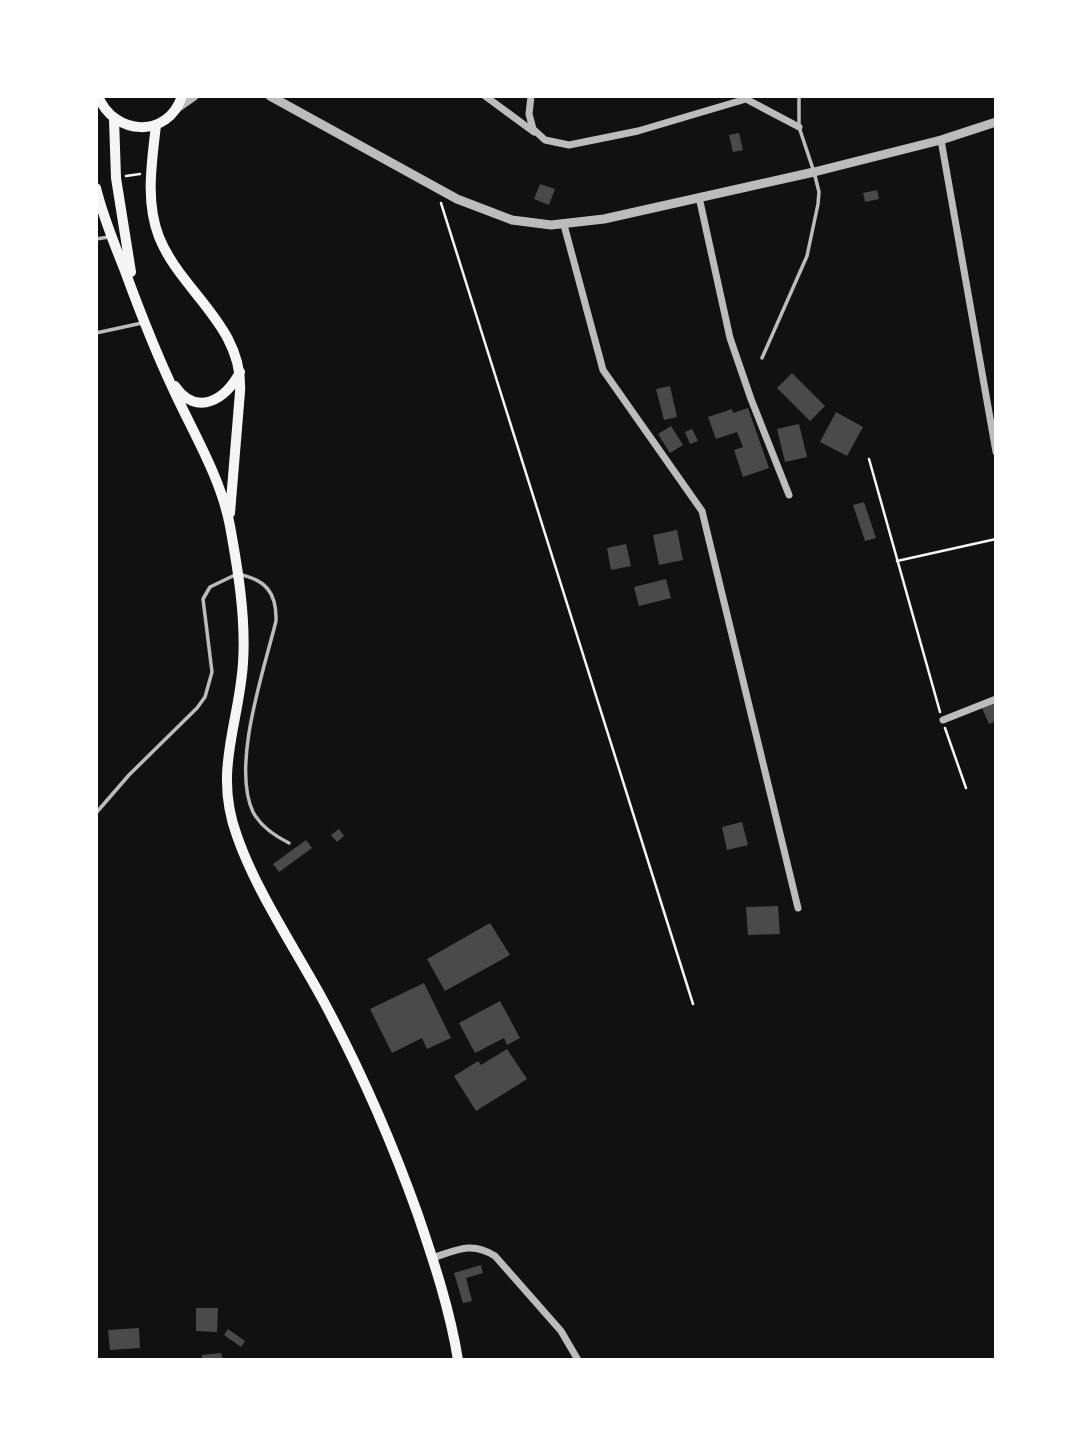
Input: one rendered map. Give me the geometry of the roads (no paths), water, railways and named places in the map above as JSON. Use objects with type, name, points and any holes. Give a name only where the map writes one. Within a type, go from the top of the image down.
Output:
[{"type":"main road","points":[[98,96],[103,107],[114,119],[130,126],[156,125],[171,115],[182,96]]},
{"type":"main road","points":[[114,119],[116,178],[134,297]]},
{"type":"main road","points":[[156,125],[150,191],[158,234],[170,258],[227,335],[240,372],[230,523]]},
{"type":"main road","points":[[96,188],[111,237],[159,361],[210,466],[230,523],[244,648],[227,761],[228,796],[233,826],[256,877],[352,1056],[402,1174],[448,1310],[458,1360]]},
{"type":"main road","points":[[159,361],[182,395],[197,402],[223,395],[240,372]]},
{"type":"street","points":[[177,108],[194,96]]},
{"type":"street","points":[[271,96],[471,205],[512,219],[564,225],[604,219],[814,172],[941,140],[996,122]]},
{"type":"street","points":[[485,96],[538,135],[556,144],[580,145],[746,99],[799,127]]},
{"type":"street","points":[[531,96],[531,122],[538,135]]},
{"type":"street","points":[[941,140],[996,452]]},
{"type":"street","points":[[699,197],[730,338],[789,495]]},
{"type":"street","points":[[564,225],[603,370],[702,512],[798,908]]},
{"type":"street","points":[[943,720],[996,699]]},
{"type":"street","points":[[432,1258],[470,1247],[482,1248],[495,1256],[561,1331],[578,1360]]},
{"type":"lane","points":[[762,358],[807,256],[818,204],[819,192],[799,127],[799,96]]},
{"type":"lane","points":[[96,239],[111,237]]},
{"type":"lane","points":[[96,333],[144,323]]},
{"type":"lane","points":[[96,813],[128,775],[205,697],[212,672],[203,599],[210,587],[237,574],[261,581],[270,589],[276,609],[276,621],[249,735],[247,772],[253,810],[269,832],[289,843]]}]
